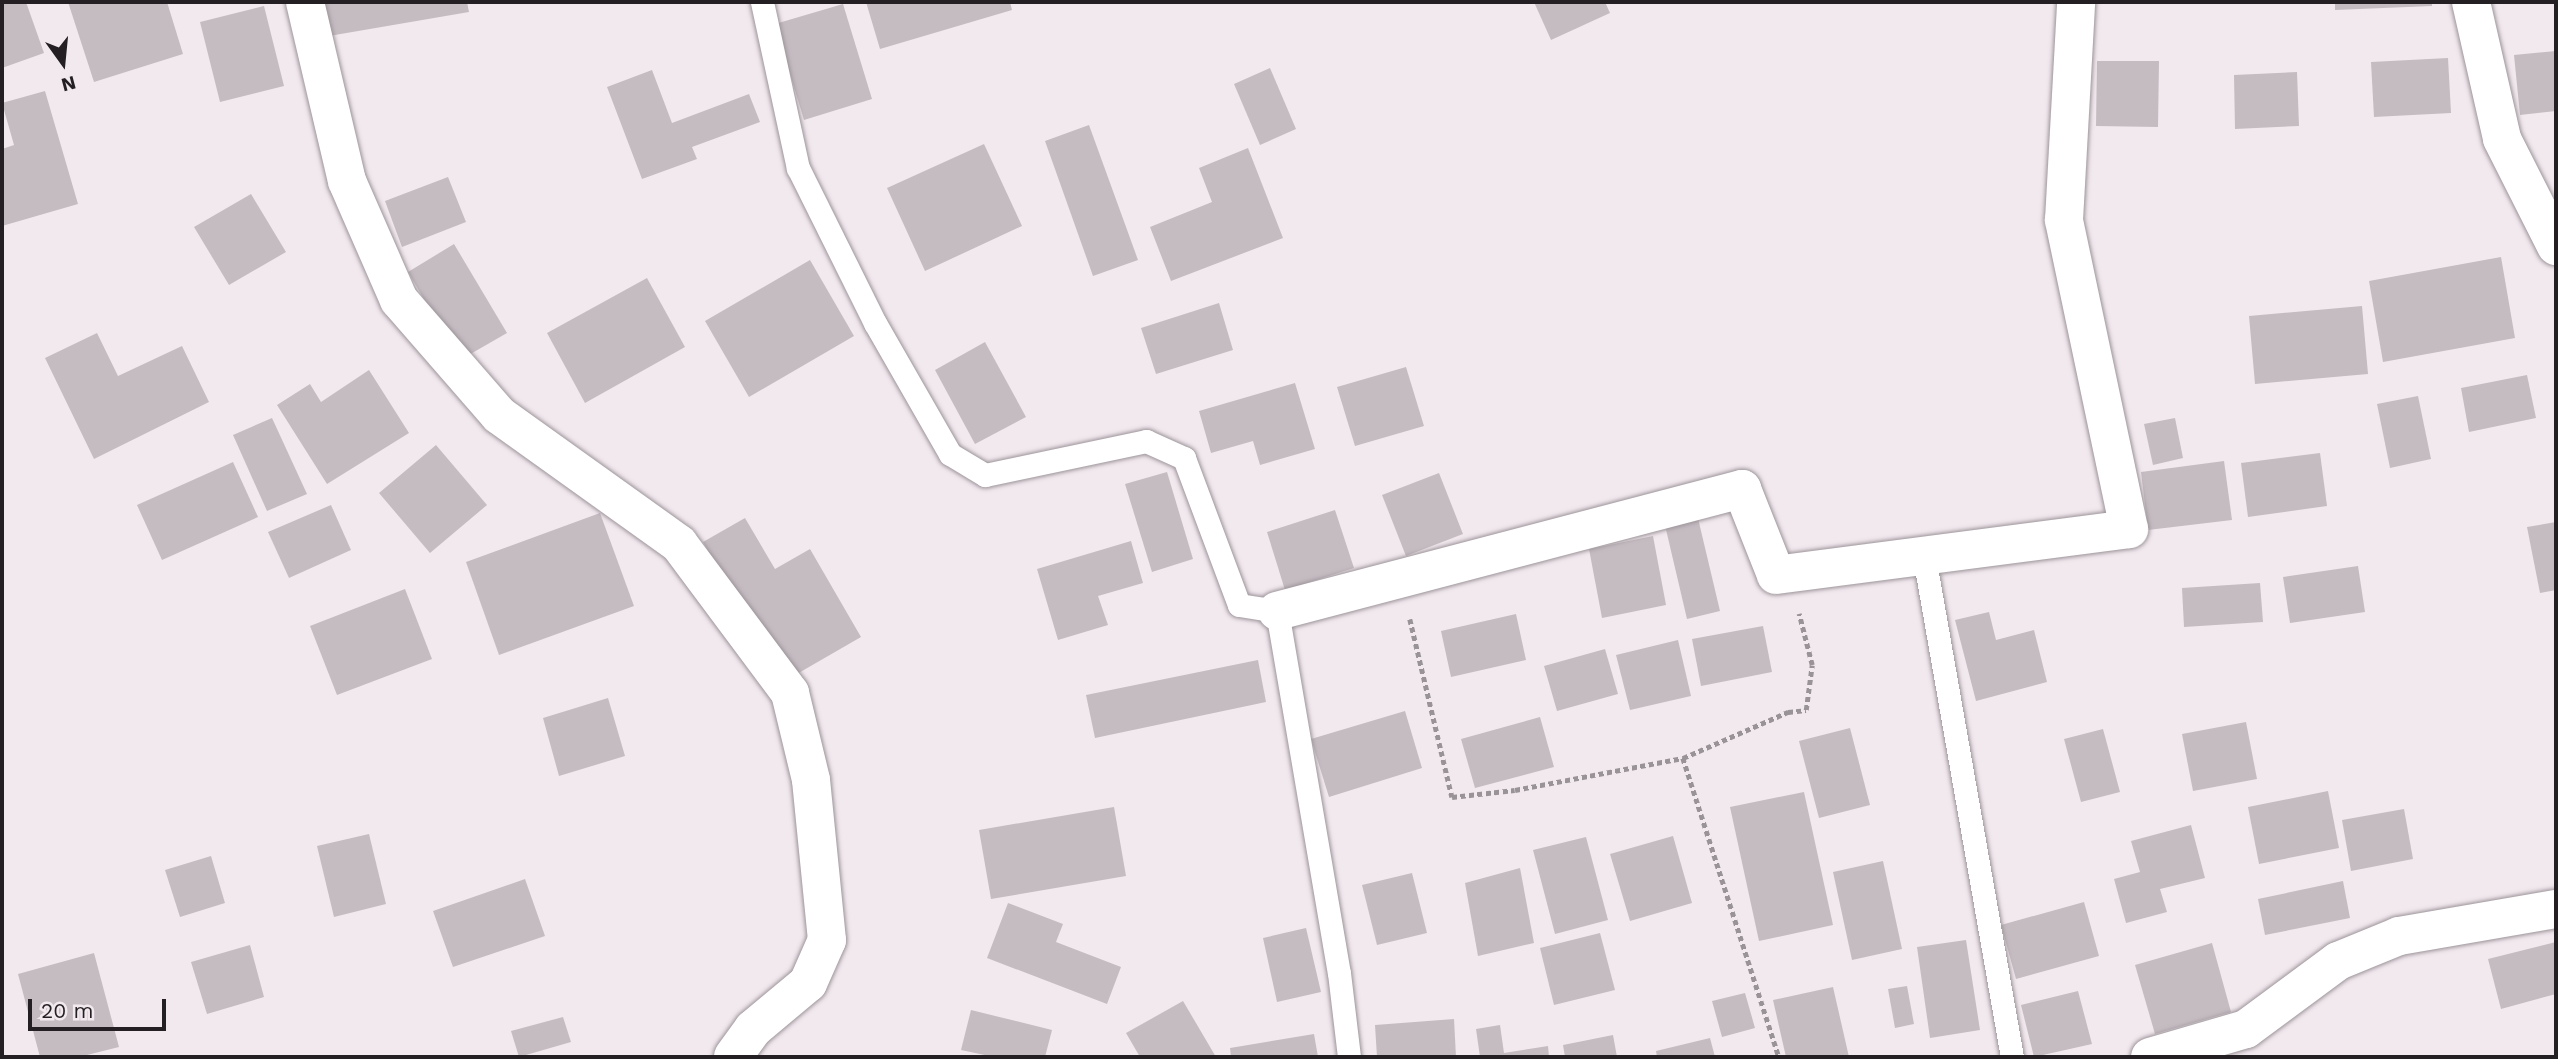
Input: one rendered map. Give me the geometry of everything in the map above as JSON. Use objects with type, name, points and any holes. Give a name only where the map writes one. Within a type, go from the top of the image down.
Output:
[{"type":"street","points":[[305,2],[347,181],[399,300],[499,415],[679,544],[790,692],[811,780],[827,940],[808,983],[753,1029],[733,1057]]},
{"type":"street","points":[[1277,611],[1742,489],[1776,575],[2129,529],[2064,220],[2076,2]]},
{"type":"street","points":[[2470,2],[2502,139],[2556,246]]},
{"type":"street","points":[[2150,1057],[2246,1029],[2338,961],[2399,936],[2556,909]]},
{"type":"lane","points":[[762,2],[798,168],[875,323],[950,454],[985,475],[1146,441],[1184,458],[1239,605],[1277,611],[1339,973],[1349,1057]]},
{"type":"lane","points":[[1924,556],[2012,1057]]},
{"type":"path","points":[[1399,579],[1452,797],[1515,790],[1683,758],[1788,712],[1806,710],[1812,665],[1790,573]]},
{"type":"path","points":[[1683,758],[1779,1057]]},
{"type":"building","points":[[2,2],[26,2],[44,53],[2,68]]},
{"type":"building","points":[[68,2],[167,2],[183,54],[94,82]]},
{"type":"building","points":[[323,2],[467,2],[469,12],[329,36]]},
{"type":"building","points":[[866,2],[1010,2],[1012,10],[880,49]]},
{"type":"building","points":[[1534,2],[1605,2],[1610,13],[1551,40]]},
{"type":"building","points":[[2335,2],[2432,2],[2432,6],[2335,10]]},
{"type":"building","points":[[843,4],[872,99],[804,120],[775,24]]},
{"type":"building","points":[[264,6],[284,86],[220,102],[200,22]]},
{"type":"building","points":[[2556,51],[2556,111],[2520,115],[2514,55]]},
{"type":"building","points":[[2448,58],[2451,113],[2374,117],[2371,62]]},
{"type":"building","points":[[2097,61],[2159,61],[2158,127],[2096,126]]},
{"type":"building","points":[[1270,68],[1296,129],[1260,145],[1234,84]]},
{"type":"building","points":[[652,70],[672,123],[749,94],[760,122],[692,147],[697,159],[642,179],[607,87]]},
{"type":"building","points":[[2297,72],[2299,126],[2235,129],[2234,75]]},
{"type":"building","points":[[45,91],[78,204],[2,226],[2,149],[14,145],[2,103]]},
{"type":"building","points":[[1089,125],[1138,260],[1093,276],[1045,141]]},
{"type":"building","points":[[984,144],[1022,226],[925,271],[887,188]]},
{"type":"building","points":[[1248,148],[1283,238],[1171,281],[1150,227],[1212,202],[1199,168]]},
{"type":"building","points":[[448,177],[466,222],[402,247],[385,201]]},
{"type":"building","points":[[251,194],[286,252],[229,285],[194,227]]},
{"type":"building","points":[[454,244],[507,333],[460,360],[408,272]]},
{"type":"building","points":[[2501,257],[2515,338],[2383,362],[2369,281]]},
{"type":"building","points":[[810,260],[854,336],[749,397],[705,321]]},
{"type":"building","points":[[647,278],[685,347],[585,403],[547,333]]},
{"type":"building","points":[[1219,303],[1233,350],[1156,374],[1141,328]]},
{"type":"building","points":[[2362,306],[2368,374],[2255,384],[2249,316]]},
{"type":"building","points":[[97,333],[118,376],[182,346],[209,402],[94,459],[45,358]]},
{"type":"building","points":[[985,342],[1026,417],[975,444],[935,370]]},
{"type":"building","points":[[1406,367],[1424,426],[1355,446],[1337,387]]},
{"type":"building","points":[[369,370],[409,433],[327,484],[277,405],[310,384],[321,402]]},
{"type":"building","points":[[2527,375],[2536,418],[2469,432],[2461,388]]},
{"type":"building","points":[[1295,383],[1315,449],[1260,465],[1253,441],[1211,453],[1199,411]]},
{"type":"building","points":[[2418,396],[2431,459],[2390,468],[2377,404]]},
{"type":"building","points":[[272,418],[307,494],[267,511],[233,435]]},
{"type":"building","points":[[2175,418],[2183,458],[2153,465],[2144,424]]},
{"type":"building","points":[[436,445],[487,505],[430,553],[379,493]]},
{"type":"building","points":[[2320,453],[2327,506],[2248,517],[2241,463]]},
{"type":"building","points":[[2224,461],[2232,520],[2148,530],[2141,472]]},
{"type":"building","points":[[233,462],[258,517],[162,560],[137,505]]},
{"type":"building","points":[[1167,472],[1193,559],[1152,572],[1125,484]]},
{"type":"building","points":[[1439,473],[1463,534],[1406,556],[1382,495]]},
{"type":"building","points":[[331,505],[351,550],[289,578],[268,532]]},
{"type":"building","points":[[1335,510],[1354,568],[1285,590],[1267,532]]},
{"type":"building","points":[[600,513],[634,606],[499,655],[466,562]]},
{"type":"building","points":[[1697,514],[1720,611],[1687,619],[1664,521]]},
{"type":"building","points":[[745,518],[775,569],[810,549],[861,637],[783,682],[703,542]]},
{"type":"building","points":[[2556,522],[2556,590],[2540,593],[2527,527]]},
{"type":"building","points":[[1653,536],[1666,605],[1602,618],[1589,549]]},
{"type":"building","points":[[1131,541],[1143,583],[1098,596],[1108,625],[1058,640],[1037,569]]},
{"type":"building","points":[[2358,566],[2365,612],[2290,623],[2283,577]]},
{"type":"building","points":[[2260,583],[2263,622],[2184,627],[2182,588]]},
{"type":"building","points":[[405,589],[432,659],[337,695],[310,626]]},
{"type":"building","points":[[1989,612],[1996,640],[2034,630],[2047,682],[1976,701],[1955,620]]},
{"type":"building","points":[[1516,614],[1526,660],[1451,677],[1441,631]]},
{"type":"building","points":[[1763,626],[1772,672],[1701,686],[1692,639]]},
{"type":"building","points":[[1678,640],[1691,696],[1630,710],[1616,655]]},
{"type":"building","points":[[1605,649],[1618,694],[1557,711],[1544,666]]},
{"type":"building","points":[[1258,660],[1266,702],[1095,738],[1086,695]]},
{"type":"building","points":[[608,698],[625,756],[559,776],[543,718]]},
{"type":"building","points":[[1405,711],[1422,768],[1329,797],[1311,739]]},
{"type":"building","points":[[1540,717],[1554,767],[1475,788],[1461,739]]},
{"type":"building","points":[[2246,722],[2257,779],[2193,791],[2182,734]]},
{"type":"building","points":[[1850,728],[1870,805],[1819,818],[1799,741]]},
{"type":"building","points":[[2103,729],[2120,792],[2081,802],[2064,739]]},
{"type":"building","points":[[2328,791],[2339,848],[2259,864],[2248,807]]},
{"type":"building","points":[[1804,792],[1833,925],[1759,941],[1730,807]]},
{"type":"building","points":[[1114,807],[1126,876],[991,899],[979,830]]},
{"type":"building","points":[[2404,809],[2413,859],[2351,871],[2342,820]]},
{"type":"building","points":[[2191,825],[2205,878],[2160,889],[2167,912],[2126,923],[2114,879],[2140,872],[2131,841]]},
{"type":"building","points":[[369,834],[386,904],[334,917],[317,846]]},
{"type":"building","points":[[1673,836],[1692,903],[1630,921],[1610,854]]},
{"type":"building","points":[[1586,837],[1608,920],[1555,934],[1533,850]]},
{"type":"building","points":[[211,856],[225,903],[180,917],[165,870]]},
{"type":"building","points":[[1883,861],[1902,949],[1852,960],[1833,872]]},
{"type":"building","points":[[1520,868],[1534,943],[1478,956],[1465,883]]},
{"type":"building","points":[[1412,873],[1427,933],[1377,945],[1362,885]]},
{"type":"building","points":[[525,879],[545,936],[453,967],[433,911]]},
{"type":"building","points":[[2343,881],[2350,918],[2265,935],[2258,899]]},
{"type":"building","points":[[2084,902],[2099,956],[2016,979],[2001,925]]},
{"type":"building","points":[[1008,903],[1063,924],[1056,942],[1121,967],[1107,1004],[987,958]]},
{"type":"building","points":[[1306,928],[1321,992],[1277,1002],[1263,938]]},
{"type":"building","points":[[1600,933],[1615,990],[1554,1005],[1540,948]]},
{"type":"building","points":[[1966,940],[1980,1030],[1930,1038],[1917,947]]},
{"type":"building","points":[[2556,942],[2556,994],[2501,1009],[2488,959]]},
{"type":"building","points":[[2212,943],[2231,1012],[2155,1034],[2135,965]]},
{"type":"building","points":[[250,945],[264,997],[207,1014],[191,962]]},
{"type":"building","points":[[94,953],[119,1047],[79,1057],[40,1057],[18,974]]},
{"type":"building","points":[[1907,986],[1914,1024],[1895,1028],[1888,989]]},
{"type":"building","points":[[1833,987],[1849,1057],[1786,1057],[1773,1000]]},
{"type":"building","points":[[2078,991],[2092,1044],[2034,1057],[2021,1005]]},
{"type":"building","points":[[1745,993],[1755,1028],[1722,1037],[1712,1001]]},
{"type":"building","points":[[1183,1001],[1216,1057],[1140,1057],[1126,1033]]},
{"type":"building","points":[[971,1010],[1052,1030],[1045,1057],[994,1057],[961,1050]]},
{"type":"building","points":[[563,1017],[571,1042],[519,1057],[511,1031]]},
{"type":"building","points":[[1454,1019],[1456,1057],[1377,1057],[1375,1025]]},
{"type":"building","points":[[1500,1025],[1504,1053],[1548,1046],[1549,1057],[1480,1057],[1476,1029]]},
{"type":"building","points":[[1314,1034],[1318,1057],[1231,1057],[1230,1048]]},
{"type":"building","points":[[1613,1035],[1617,1057],[1565,1057],[1563,1045]]},
{"type":"building","points":[[1710,1038],[1715,1057],[1657,1057],[1656,1051]]}]
